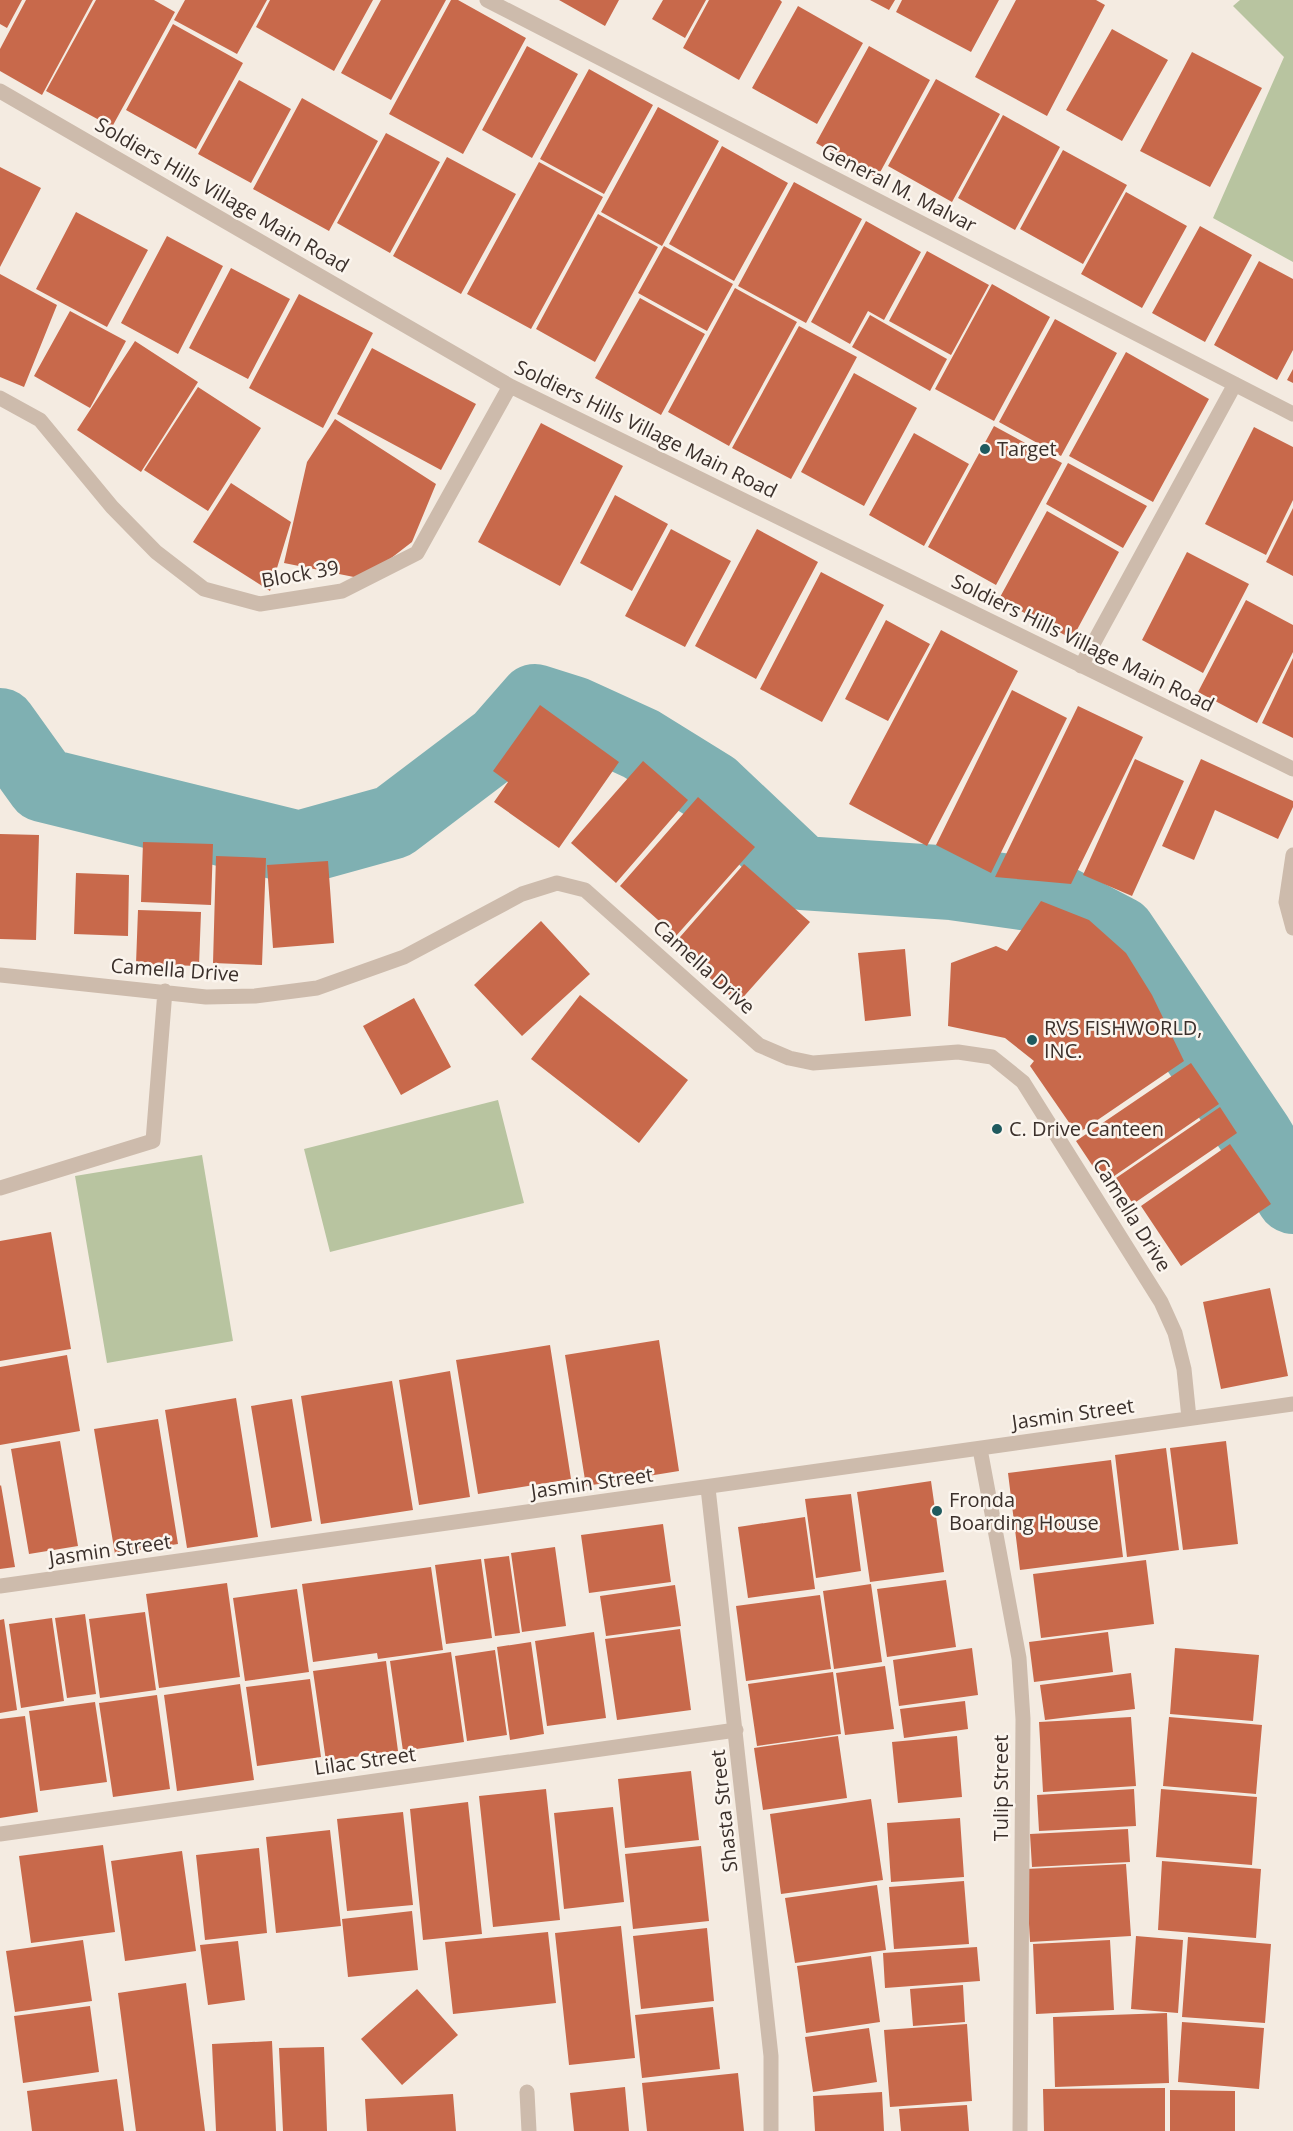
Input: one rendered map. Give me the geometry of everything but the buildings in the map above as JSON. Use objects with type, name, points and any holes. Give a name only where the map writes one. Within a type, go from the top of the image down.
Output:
[{"type":"street","name":"General M. Malvar","points":[[487,0],[1293,414]]},
{"type":"street","name":"Soldiers Hills Village Main Road","points":[[0,91],[510,386],[1293,769]]},
{"type":"street","points":[[1082,666],[1235,384]]},
{"type":"street","name":"Block 39","points":[[0,398],[40,420],[112,507],[156,552],[204,589],[260,604],[342,591],[417,553],[510,386]]},
{"type":"street","points":[[1293,855],[1286,902],[1293,928]]},
{"type":"street","name":"Camella Drive","points":[[0,975],[207,997],[255,996],[317,988],[404,957],[522,894],[557,883],[585,890],[759,1045],[789,1058],[813,1063],[958,1052],[992,1057],[1023,1082],[1161,1302],[1175,1333],[1182,1360],[1189,1418]]},
{"type":"street","points":[[0,1188],[153,1141],[165,991]]},
{"type":"street","name":"Jasmin Street","points":[[0,1586],[1293,1404]]},
{"type":"street","name":"Tulip Street","points":[[980,1449],[1019,1658],[1022,1709],[1020,2131]]},
{"type":"street","name":"Shasta Street","points":[[708,1488],[771,2056],[771,2131]]},
{"type":"street","name":"Lilac Street","points":[[0,1834],[736,1730]]},
{"type":"street","points":[[527,2092],[530,2131]]},
{"type":"green space","points":[[1240,0],[1293,0],[1293,262],[1213,218],[1284,57],[1233,6]]},
{"type":"green space","points":[[498,1100],[524,1203],[330,1252],[304,1149]]},
{"type":"green space","points":[[202,1155],[233,1341],[107,1363],[75,1176]]},
{"type":"waterway","points":[[0,725],[43,785],[299,848],[393,822],[500,741],[535,701],[573,713],[641,744],[712,788],[802,873],[952,883],[1050,897],[1119,933],[1256,1136],[1293,1197]]},
{"type":"place","name":"Target","points":[[985,449]]},
{"type":"place","name":"RVS FISHWORLD, INC.","points":[[1032,1040]]},
{"type":"place","name":"C. Drive Canteen","points":[[997,1129]]},
{"type":"place","name":"Fronda Boarding House","points":[[937,1511]]}]
